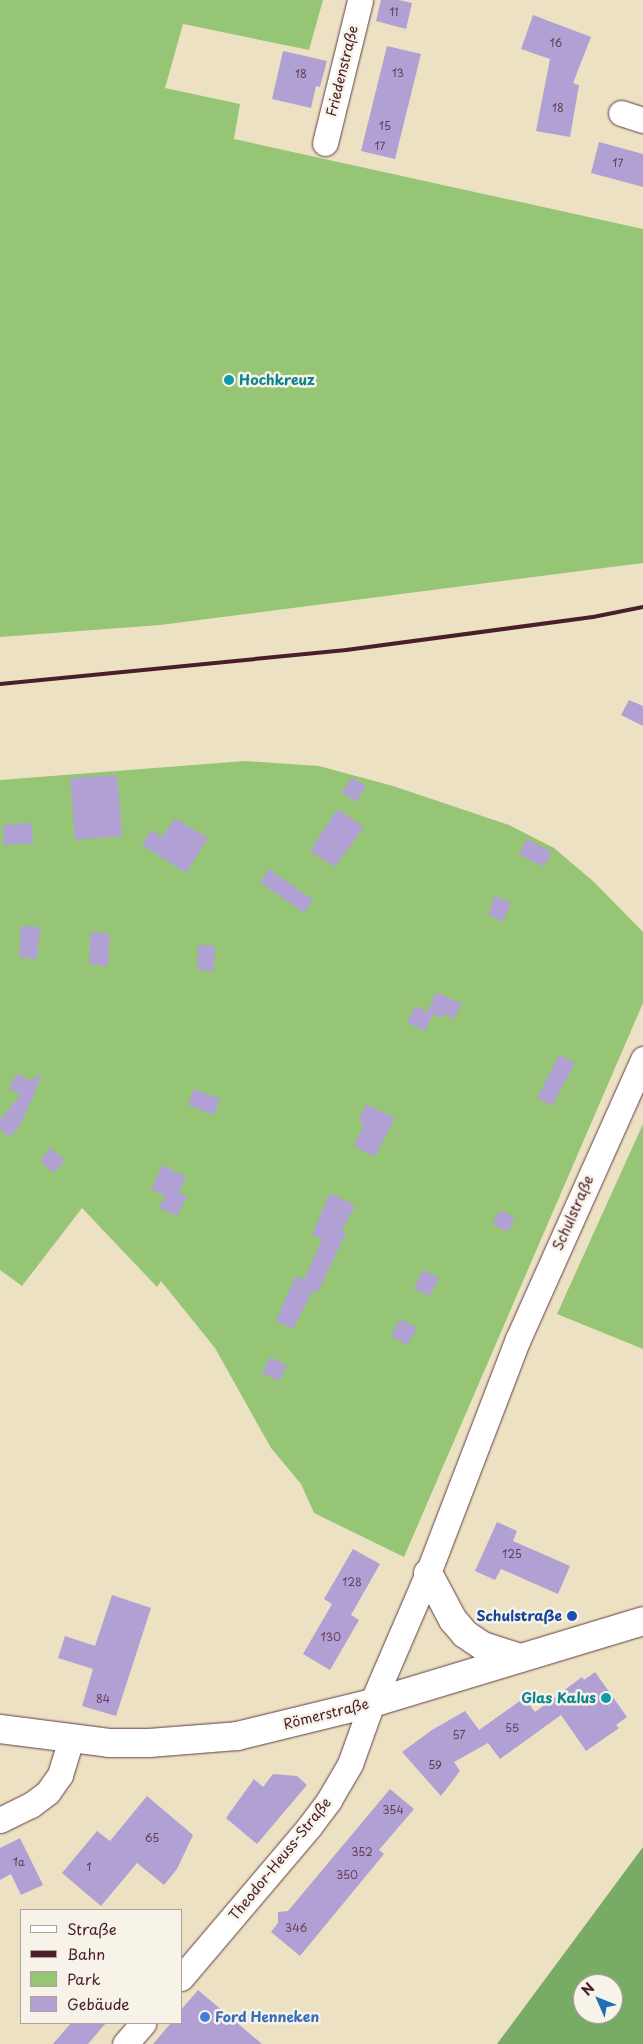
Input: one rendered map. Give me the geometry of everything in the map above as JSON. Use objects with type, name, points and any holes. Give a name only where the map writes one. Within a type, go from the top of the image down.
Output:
[{"type":"street","name":"Friedenstraße","points":[[325,143],[360,0]]},
{"type":"street","name":"Schulstraße","points":[[372,1703],[428,1573],[518,1339],[643,1059]]},
{"type":"street","points":[[428,1573],[448,1613],[465,1634],[484,1646],[520,1658]]},
{"type":"street","name":"Römerstraße","points":[[0,1729],[71,1739],[142,1743],[237,1736],[372,1703],[643,1621]]},
{"type":"street","name":"Theodor-Heuss-Straße","points":[[182,1977],[330,1800],[350,1764],[372,1703]]},
{"type":"street","points":[[0,1820],[31,1805],[48,1792],[60,1775],[71,1739]]},
{"type":"street","points":[[125,2044],[142,2024]]},
{"type":"green space","points":[[0,0],[323,0],[309,50],[183,24],[165,88],[240,104],[234,139],[643,229],[643,563],[160,625],[0,637]]},
{"type":"green space","points":[[245,761],[319,766],[393,786],[509,825],[554,848],[594,882],[643,932],[643,1003],[404,1557],[314,1513],[301,1484],[271,1448],[215,1348],[161,1281],[157,1287],[82,1208],[22,1286],[0,1270],[0,780]]},
{"type":"green space","points":[[643,1124],[643,1349],[557,1314]]},
{"type":"green space","points":[[643,1847],[643,2044],[497,2044]]},
{"type":"building","points":[[381,0],[399,0],[412,3],[406,29],[376,21]]},
{"type":"building","points":[[533,15],[591,37],[573,83],[579,85],[570,137],[536,131],[550,59],[521,49]]},
{"type":"building","points":[[387,46],[421,54],[395,159],[361,151]]},
{"type":"building","points":[[283,51],[327,61],[320,87],[316,86],[311,108],[272,99]]},
{"type":"building","points":[[599,142],[643,154],[643,187],[591,173]]},
{"type":"building","points":[[629,700],[643,706],[643,726],[621,715]]},
{"type":"building","points":[[117,775],[122,836],[75,840],[70,778]]},
{"type":"building","points":[[352,777],[366,786],[356,802],[342,793]]},
{"type":"building","points":[[337,809],[364,827],[335,867],[310,851]]},
{"type":"building","points":[[175,818],[208,838],[186,873],[142,845],[151,830],[162,837]]},
{"type":"building","points":[[32,823],[33,843],[4,845],[3,825]]},
{"type":"building","points":[[527,839],[552,852],[544,867],[519,855]]},
{"type":"building","points":[[269,869],[313,900],[304,913],[260,882]]},
{"type":"building","points":[[495,896],[511,903],[503,922],[488,915]]},
{"type":"building","points":[[21,926],[40,927],[37,959],[19,957]]},
{"type":"building","points":[[91,932],[110,934],[108,966],[89,964]]},
{"type":"building","points":[[198,945],[215,946],[214,971],[197,970]]},
{"type":"building","points":[[436,992],[462,1004],[454,1019],[444,1014],[442,1018],[433,1014],[425,1031],[407,1023],[415,1006],[427,1012]]},
{"type":"building","points":[[559,1055],[575,1063],[552,1106],[537,1098]]},
{"type":"building","points":[[16,1074],[32,1081],[37,1074],[41,1077],[21,1124],[10,1137],[0,1129],[0,1120],[21,1094],[9,1089]]},
{"type":"building","points":[[194,1089],[220,1099],[214,1115],[188,1105]]},
{"type":"building","points":[[366,1104],[395,1118],[375,1157],[354,1146],[364,1124],[358,1121]]},
{"type":"building","points":[[50,1148],[65,1160],[54,1173],[40,1161]]},
{"type":"building","points":[[162,1165],[186,1177],[179,1192],[187,1196],[177,1216],[159,1208],[165,1196],[151,1189]]},
{"type":"building","points":[[330,1193],[355,1205],[342,1231],[346,1233],[318,1292],[313,1290],[293,1329],[276,1321],[296,1275],[304,1280],[322,1239],[312,1235]]},
{"type":"building","points":[[500,1210],[515,1218],[508,1232],[492,1224]]},
{"type":"building","points":[[423,1270],[439,1278],[429,1296],[414,1288]]},
{"type":"building","points":[[400,1319],[417,1328],[407,1345],[391,1336]]},
{"type":"building","points":[[270,1357],[287,1365],[279,1381],[262,1373]]},
{"type":"building","points":[[497,1522],[517,1531],[513,1541],[570,1566],[558,1594],[501,1569],[495,1580],[475,1571]]},
{"type":"building","points":[[353,1549],[380,1564],[351,1615],[359,1620],[330,1670],[303,1654],[332,1604],[324,1599]]},
{"type":"building","points":[[112,1595],[151,1608],[116,1716],[82,1706],[93,1669],[58,1658],[65,1636],[95,1646]]},
{"type":"building","points":[[595,1672],[627,1717],[616,1725],[619,1728],[586,1751],[561,1715],[500,1759],[488,1743],[454,1762],[460,1771],[441,1796],[402,1752],[432,1730],[465,1711],[479,1730],[524,1698],[535,1712],[582,1677],[584,1680]]},
{"type":"building","points":[[273,1774],[297,1776],[307,1785],[257,1844],[226,1818],[254,1779],[263,1787]]},
{"type":"building","points":[[390,1789],[414,1809],[379,1850],[384,1854],[300,1956],[271,1932],[278,1923],[278,1912],[288,1911]]},
{"type":"building","points":[[147,1796],[193,1835],[177,1869],[164,1885],[137,1863],[101,1906],[62,1873],[97,1831],[110,1841]]},
{"type":"building","points":[[20,1838],[43,1885],[21,1895],[11,1874],[0,1880],[0,1848]]},
{"type":"building","name":"Ford Henneken","points":[[198,1990],[262,2044],[153,2044],[170,2024],[182,2024],[182,2009]]},
{"type":"building","points":[[70,2024],[105,2024],[88,2044],[53,2044]]},
{"type":"railway","points":[[0,684],[346,650],[593,617],[643,607]]},
{"type":"place","name":"Hochkreuz","points":[[229,380]]},
{"type":"place","name":"Schulstraße","points":[[572,1616]]},
{"type":"place","name":"Glas Kalus","points":[[606,1698]]},
{"type":"place","name":"Ford Henneken","points":[[205,2017]]}]
